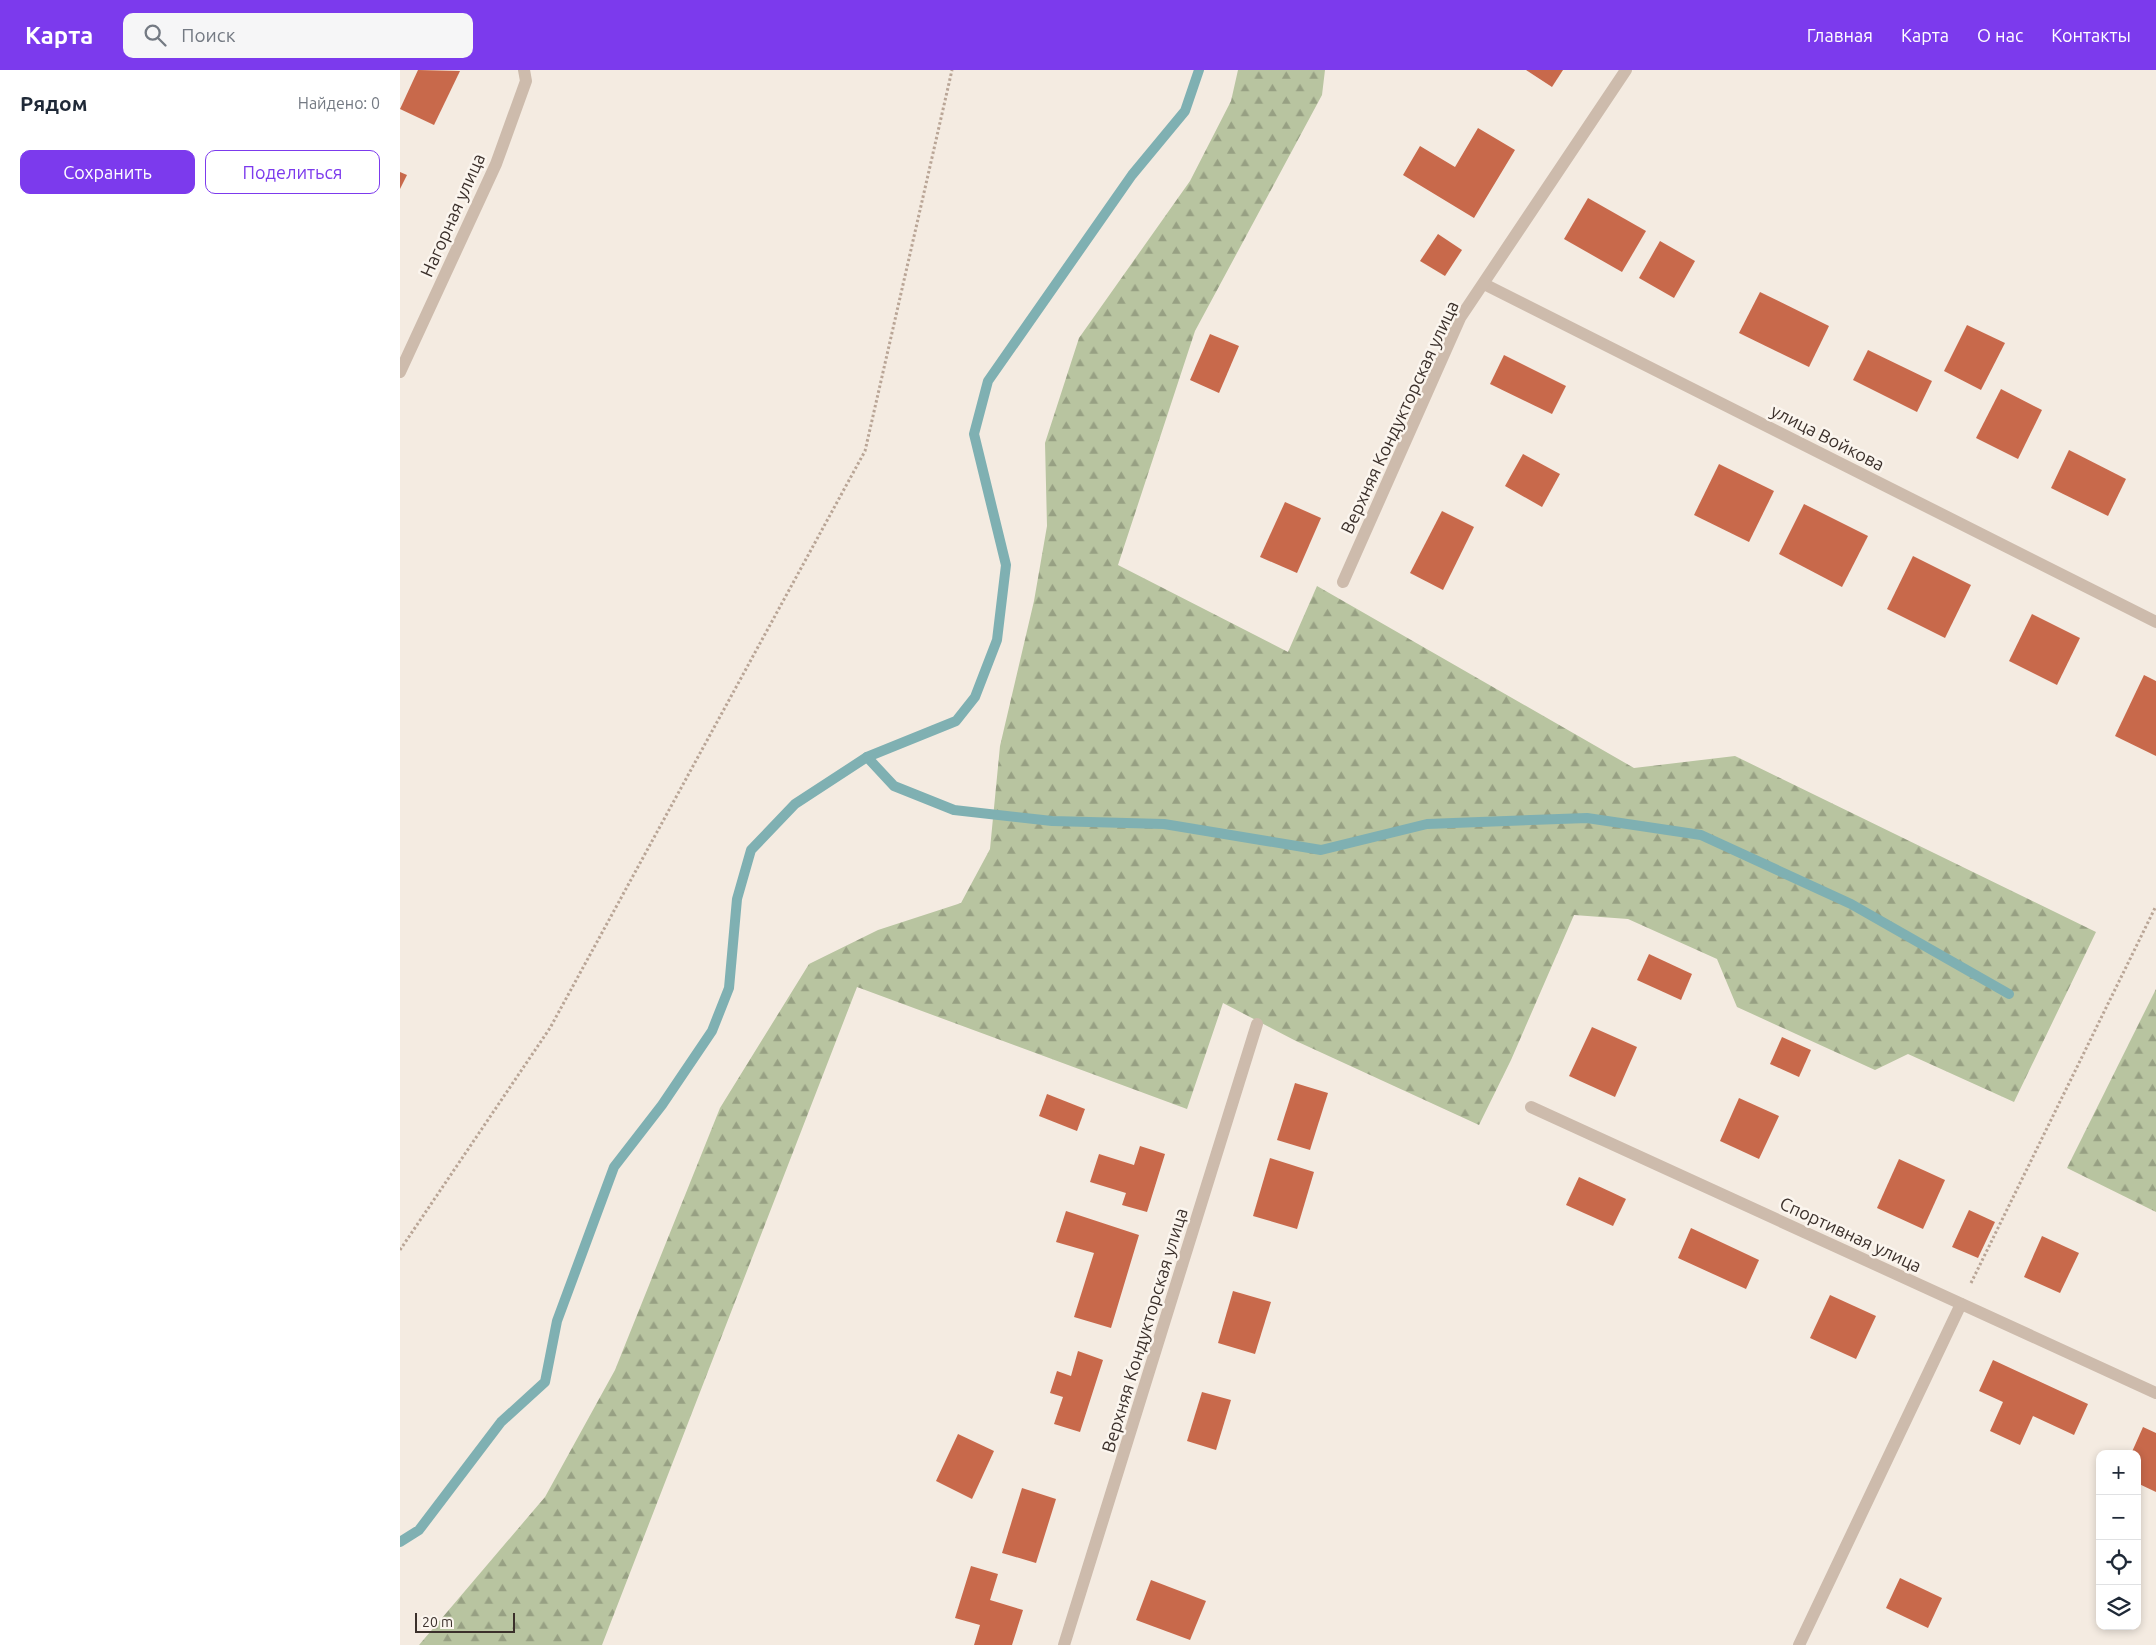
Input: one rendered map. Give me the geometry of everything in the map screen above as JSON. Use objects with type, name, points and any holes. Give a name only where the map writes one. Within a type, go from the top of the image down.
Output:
[{"type":"street","name":"Нагорная улица","points":[[400,372],[496,164],[526,81],[524,70]]},
{"type":"street","name":"Верхняя Кондукторская улица","points":[[1344,582],[1460,318],[1626,70]]},
{"type":"street","name":"улица Войкова","points":[[1484,284],[2156,622]]},
{"type":"street","name":"Верхняя Кондукторская улица","points":[[1064,1645],[1256,1024]]},
{"type":"street","name":"Спортивная улица","points":[[1531,1107],[2156,1393]]},
{"type":"street","points":[[1799,1645],[1961,1304]]},
{"type":"path","points":[[400,1250],[550,1028],[865,451],[952,70]]},
{"type":"path","points":[[1961,1304],[2156,906]]},
{"type":"green space","points":[[1238,70],[1325,70],[1322,95],[1195,331],[1118,565],[1288,652],[1317,586],[1634,768],[1735,756],[2096,932],[2014,1102],[1908,1054],[1875,1070],[1737,1007],[1717,959],[1628,919],[1574,915],[1511,1060],[1479,1125],[1296,1041],[1223,1003],[1187,1109],[857,987],[602,1645],[419,1645],[545,1497],[615,1370],[720,1108],[809,964],[878,930],[961,903],[990,849],[1000,746],[1034,601],[1047,526],[1045,443],[1079,338],[1190,181],[1231,101]]},
{"type":"green space","points":[[2156,989],[2156,1212],[2067,1168]]},
{"type":"building","points":[[418,70],[460,71],[434,125],[400,109]]},
{"type":"building","points":[[1526,70],[1563,70],[1552,87]]},
{"type":"building","points":[[1478,128],[1515,150],[1474,218],[1403,175],[1420,146],[1455,167]]},
{"type":"building","points":[[400,172],[407,175],[400,189]]},
{"type":"building","points":[[1588,198],[1646,231],[1622,272],[1564,239]]},
{"type":"building","points":[[1438,234],[1462,250],[1445,276],[1420,261]]},
{"type":"building","points":[[1660,241],[1695,261],[1674,298],[1639,278]]},
{"type":"building","points":[[1760,292],[1829,326],[1809,367],[1739,333]]},
{"type":"building","points":[[1967,325],[2005,343],[1981,390],[1944,371]]},
{"type":"building","points":[[1210,334],[1239,346],[1219,393],[1190,380]]},
{"type":"building","points":[[1868,350],[1932,381],[1917,412],[1853,380]]},
{"type":"building","points":[[1504,355],[1566,386],[1552,414],[1490,384]]},
{"type":"building","points":[[2001,389],[2042,410],[2018,459],[1976,438]]},
{"type":"building","points":[[2069,450],[2126,479],[2108,516],[2051,488]]},
{"type":"building","points":[[1523,454],[1560,474],[1542,507],[1505,486]]},
{"type":"building","points":[[1719,464],[1774,491],[1749,542],[1694,515]]},
{"type":"building","points":[[1285,502],[1321,518],[1297,573],[1260,557]]},
{"type":"building","points":[[1804,504],[1868,536],[1842,587],[1779,554]]},
{"type":"building","points":[[1442,511],[1474,527],[1443,590],[1410,573]]},
{"type":"building","points":[[1913,556],[1971,585],[1945,638],[1887,609]]},
{"type":"building","points":[[2032,614],[2080,638],[2057,685],[2009,661]]},
{"type":"building","points":[[2144,675],[2156,681],[2156,756],[2115,736]]},
{"type":"building","points":[[1649,954],[1692,974],[1681,1000],[1637,980]]},
{"type":"building","points":[[1592,1027],[1637,1047],[1615,1097],[1569,1076]]},
{"type":"building","points":[[1782,1037],[1811,1050],[1799,1077],[1770,1064]]},
{"type":"building","points":[[1295,1083],[1328,1093],[1310,1150],[1277,1140]]},
{"type":"building","points":[[1047,1094],[1085,1109],[1077,1131],[1039,1116]]},
{"type":"building","points":[[1739,1098],[1779,1116],[1759,1159],[1720,1141]]},
{"type":"building","points":[[1140,1146],[1165,1154],[1147,1212],[1122,1205],[1126,1193],[1090,1182],[1099,1154],[1134,1165]]},
{"type":"building","points":[[1270,1158],[1314,1172],[1297,1229],[1253,1216]]},
{"type":"building","points":[[1899,1159],[1945,1180],[1923,1229],[1877,1208]]},
{"type":"building","points":[[1579,1177],[1626,1199],[1613,1226],[1566,1205]]},
{"type":"building","points":[[1969,1210],[1995,1222],[1978,1258],[1952,1247]]},
{"type":"building","points":[[1066,1211],[1139,1235],[1111,1328],[1074,1317],[1094,1253],[1056,1242]]},
{"type":"building","points":[[1691,1228],[1759,1260],[1746,1289],[1678,1258]]},
{"type":"building","points":[[2042,1236],[2079,1253],[2060,1293],[2024,1277]]},
{"type":"building","points":[[1233,1291],[1271,1302],[1255,1354],[1218,1343]]},
{"type":"building","points":[[1830,1295],[1876,1316],[1856,1359],[1810,1338]]},
{"type":"building","points":[[1078,1351],[1103,1360],[1080,1432],[1054,1424],[1063,1397],[1050,1393],[1057,1371],[1071,1376]]},
{"type":"building","points":[[1993,1360],[2088,1404],[2074,1435],[2033,1416],[2020,1445],[1990,1431],[2003,1402],[1979,1391]]},
{"type":"building","points":[[1202,1392],[1231,1400],[1216,1450],[1187,1441]]},
{"type":"building","points":[[2143,1427],[2156,1433],[2156,1492],[2141,1485],[2141,1450],[2133,1450]]},
{"type":"building","points":[[958,1434],[994,1451],[972,1499],[936,1481]]},
{"type":"building","points":[[1022,1488],[1056,1499],[1036,1563],[1002,1553]]},
{"type":"building","points":[[971,1566],[998,1574],[990,1600],[1023,1610],[1012,1645],[974,1645],[980,1625],[955,1618]]},
{"type":"building","points":[[1900,1578],[1942,1598],[1928,1628],[1886,1608]]},
{"type":"building","points":[[1151,1580],[1206,1601],[1190,1640],[1136,1620]]},
{"type":"waterway","points":[[400,1542],[419,1530],[501,1422],[545,1382],[557,1321],[614,1167],[662,1105],[712,1031],[729,988],[737,899],[751,850],[795,804],[867,757],[956,721],[975,697],[997,640],[1006,565],[974,434],[988,381],[1132,175],[1185,111],[1199,70]]},
{"type":"waterway","points":[[867,757],[894,786],[954,810],[1052,821],[1164,824],[1321,850],[1427,824],[1587,818],[1701,835],[1851,904],[2009,994]]}]
